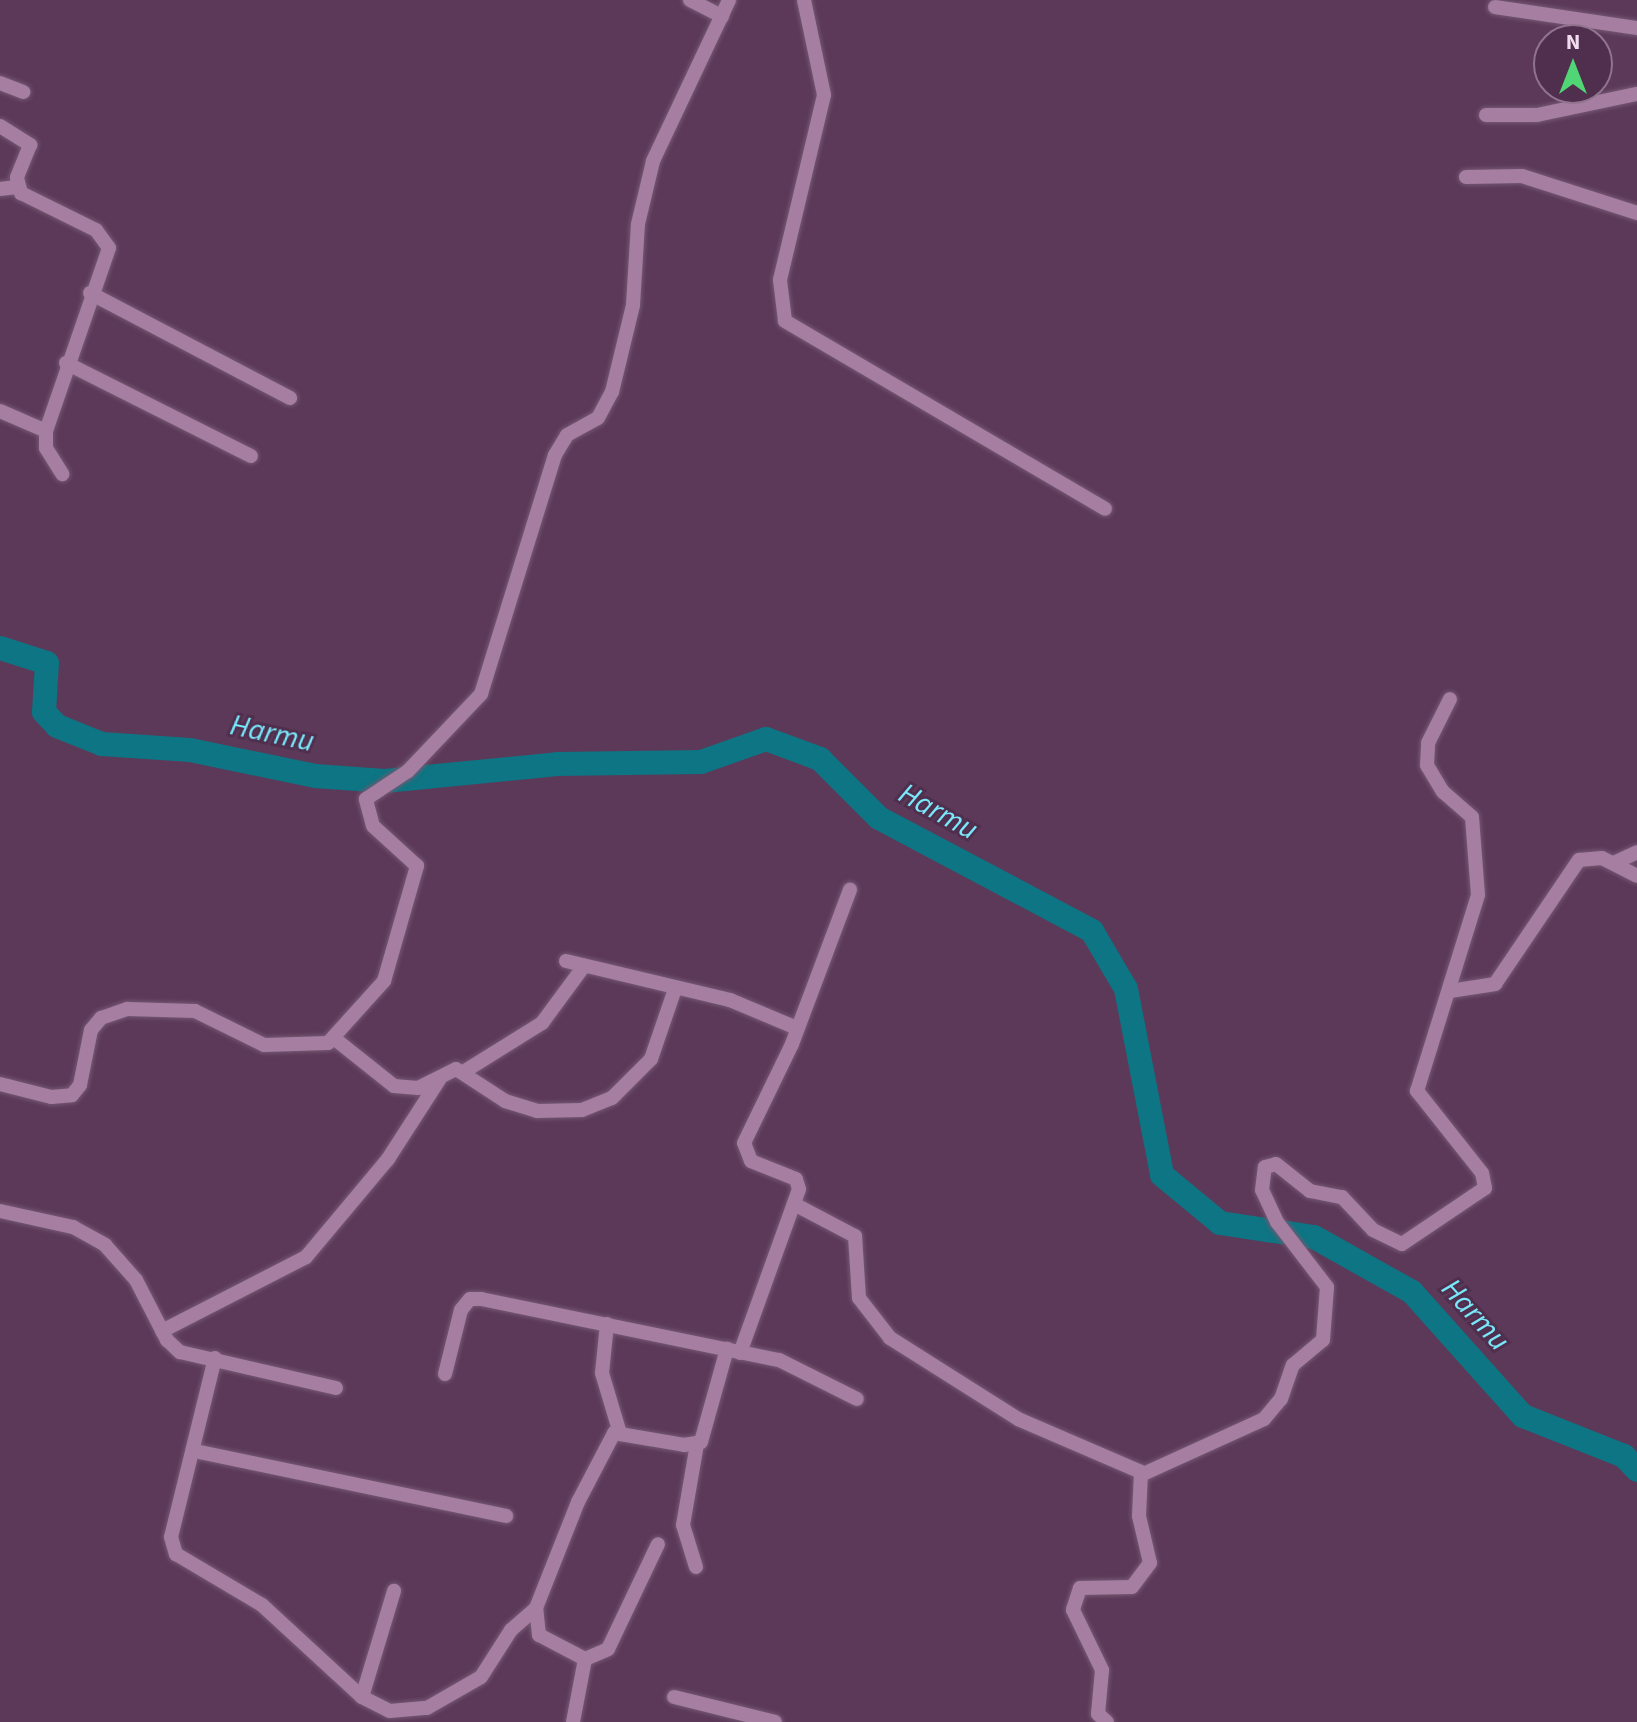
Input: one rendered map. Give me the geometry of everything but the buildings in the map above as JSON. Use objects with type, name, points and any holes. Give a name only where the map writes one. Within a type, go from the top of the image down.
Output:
[{"type":"street","points":[[690,0],[722,16]]},
{"type":"street","points":[[335,1039],[392,964],[417,870],[412,857],[373,826],[366,799],[408,771],[481,694],[555,455],[567,435],[598,418],[612,392],[633,305],[638,224],[653,161],[729,0]]},
{"type":"street","points":[[804,0],[824,95],[780,280],[785,321],[1105,509]]},
{"type":"street","points":[[1495,7],[1637,28]]},
{"type":"street","points":[[0,83],[23,92]]},
{"type":"street","points":[[1486,115],[1537,115],[1637,94]]},
{"type":"street","points":[[0,126],[30,145],[17,187]]},
{"type":"street","points":[[1466,177],[1522,176],[1637,213]]},
{"type":"street","points":[[0,189],[17,187],[105,237],[109,248],[90,293],[46,431],[46,448],[62,474]]},
{"type":"street","points":[[90,293],[290,398]]},
{"type":"street","points":[[66,363],[251,456]]},
{"type":"street","points":[[0,411],[46,431]]},
{"type":"street","points":[[794,1204],[855,1236],[859,1298],[890,1338],[1018,1419],[1141,1475],[1256,1425],[1275,1410],[1298,1359],[1320,1345],[1328,1292],[1277,1222],[1260,1178],[1270,1164],[1310,1191],[1342,1197],[1373,1230],[1402,1244],[1482,1192],[1484,1175],[1418,1096],[1478,895],[1472,817],[1443,792],[1427,765],[1432,730],[1450,699]]},
{"type":"street","points":[[1616,862],[1637,852]]},
{"type":"street","points":[[1450,991],[1495,984],[1576,863],[1592,857],[1616,862],[1637,876]]},
{"type":"street","points":[[696,1567],[683,1525],[697,1444],[706,1432],[733,1351],[794,1204],[796,1179],[751,1161],[744,1143],[797,1028],[850,890]]},
{"type":"street","points":[[566,961],[730,1000],[797,1028]]},
{"type":"street","points":[[0,1084],[51,1097],[72,1095],[80,1085],[91,1030],[101,1018],[127,1009],[195,1011],[264,1045],[335,1039],[388,1084],[418,1088],[465,1071],[542,1023],[584,966]]},
{"type":"street","points":[[465,1071],[491,1093],[537,1111],[582,1110],[607,1101],[651,1059],[675,989]]},
{"type":"street","points":[[162,1331],[306,1257],[388,1159],[439,1079]]},
{"type":"street","points":[[0,1211],[73,1227],[105,1245],[144,1291],[162,1331],[180,1352],[336,1388]]},
{"type":"street","points":[[445,1374],[461,1310],[470,1299],[779,1360],[857,1399]]},
{"type":"street","points":[[215,1358],[195,1451],[171,1537],[176,1554],[262,1605],[362,1697],[400,1717],[427,1708],[481,1677],[511,1630],[536,1608],[578,1502],[619,1430],[602,1373],[607,1324]]},
{"type":"street","points":[[619,1430],[697,1444]]},
{"type":"street","points":[[195,1451],[506,1516]]},
{"type":"street","points":[[1107,1722],[1097,1709],[1102,1670],[1073,1610],[1080,1588],[1132,1587],[1150,1563],[1139,1516],[1141,1475]]},
{"type":"street","points":[[585,1659],[608,1649],[658,1544]]},
{"type":"street","points":[[362,1697],[394,1591]]},
{"type":"street","points":[[536,1608],[539,1635],[585,1659]]},
{"type":"street","points":[[573,1722],[585,1659]]},
{"type":"street","points":[[674,1697],[775,1722]]},
{"type":"waterway","name":"Harmu","points":[[0,648],[47,663],[44,712],[57,726],[102,744],[190,750],[315,776],[385,781],[557,764],[701,762],[766,739],[820,759],[879,818],[1092,931],[1126,989],[1162,1175],[1220,1223],[1314,1237],[1412,1292],[1523,1416],[1624,1456],[1637,1470]]}]
